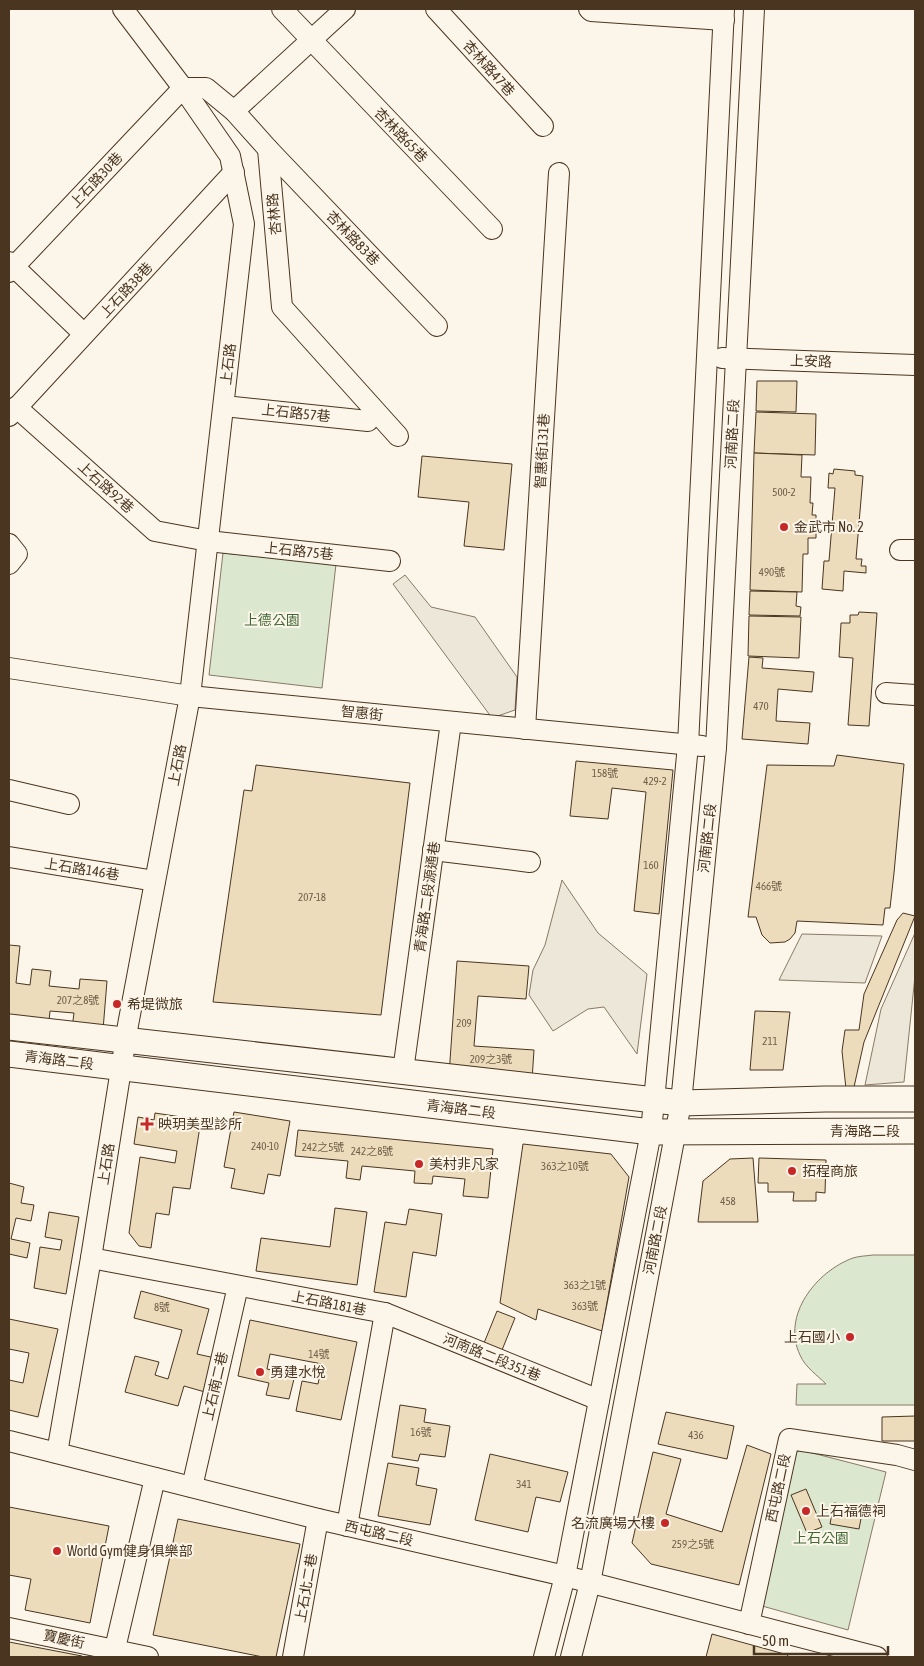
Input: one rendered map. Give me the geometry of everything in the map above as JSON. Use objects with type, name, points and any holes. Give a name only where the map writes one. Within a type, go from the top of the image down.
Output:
[{"type":"main road","name":"青海路二段","points":[[9,1027],[681,1103],[825,1098],[915,1099]]},
{"type":"main road","name":"青海路二段","points":[[9,1054],[651,1132],[915,1131]]},
{"type":"street","name":"上石路","points":[[57,1452],[91,1258],[125,1040],[190,696],[244,224],[230,156],[183,88],[123,9]]},
{"type":"street","name":"杏林路65巷","points":[[282,9],[492,229]]},
{"type":"street","points":[[234,111],[346,9]]},
{"type":"street","name":"杏林路47巷","points":[[436,9],[543,126]]},
{"type":"street","name":"河南路二段","points":[[571,1657],[590,1584],[681,1103],[716,748],[754,9]]},
{"type":"street","points":[[590,10],[724,14]]},
{"type":"street","name":"河南路二段","points":[[544,1657],[565,1576],[651,1132],[688,745],[724,14]]},
{"type":"street","points":[[183,88],[206,88],[234,111],[268,150]]},
{"type":"street","name":"上石路30巷","points":[[10,267],[183,88]]},
{"type":"street","name":"杏林路83巷","points":[[268,150],[437,326]]},
{"type":"street","name":"杏林路","points":[[268,150],[282,307],[398,436]]},
{"type":"street","name":"上石路38巷","points":[[13,412],[234,172]]},
{"type":"street","name":"智惠街131巷","points":[[525,729],[559,173]]},
{"type":"street","points":[[10,267],[84,334]]},
{"type":"street","name":"上安路","points":[[707,357],[915,365]]},
{"type":"street","name":"上石路57巷","points":[[224,406],[368,421]]},
{"type":"street","name":"上石路92巷","points":[[13,412],[155,531],[208,541]]},
{"type":"street","name":"上石路75巷","points":[[208,541],[390,561]]},
{"type":"street","points":[[9,544],[17,554],[9,564]]},
{"type":"street","name":"智惠街","points":[[9,668],[190,696],[716,748]]},
{"type":"street","points":[[886,693],[915,695]]},
{"type":"street","name":"青海路二段源通巷","points":[[403,1071],[451,722]]},
{"type":"street","points":[[9,790],[69,804]]},
{"type":"street","points":[[434,850],[530,862]]},
{"type":"street","name":"上石路146巷","points":[[9,857],[155,881]]},
{"type":"street","name":"上石路181巷","points":[[91,1258],[385,1313],[347,1526]]},
{"type":"street","name":"上石南二巷","points":[[192,1487],[238,1286]]},
{"type":"street","name":"河南路二段351巷","points":[[385,1313],[599,1400]]},
{"type":"street","name":"西屯路二段","points":[[749,1624],[788,1439],[915,1460]]},
{"type":"street","name":"西屯路二段","points":[[9,1441],[318,1519],[565,1576],[877,1657]]},
{"type":"street","points":[[114,1653],[155,1478]]},
{"type":"street","name":"上石北二巷","points":[[293,1657],[318,1519]]},
{"type":"street","name":"寶慶街","points":[[9,1628],[114,1653],[148,1657]]},
{"type":"green space","name":"上德公園","points":[[223,553],[336,564],[322,688],[209,675]]},
{"type":"green space","name":"上石國小","points":[[915,1255],[915,1405],[796,1405],[797,1384],[826,1384],[805,1363],[795,1340],[795,1325],[799,1310],[806,1296],[815,1284],[840,1264],[855,1257]]},
{"type":"green space","name":"上石公園","points":[[793,1448],[886,1472],[848,1630],[755,1604]]},
{"type":"shaded area","points":[[405,575],[431,607],[475,617],[517,677],[515,710],[492,718],[393,584]]},
{"type":"shaded area","points":[[562,880],[598,933],[647,974],[637,1054],[604,1007],[588,1009],[553,1031],[529,995],[533,970],[545,945]]},
{"type":"shaded area","points":[[915,933],[915,976],[904,1082],[865,1085],[881,1009]]},
{"type":"shaded area","points":[[802,934],[882,936],[865,983],[779,980]]},
{"type":"building","points":[[757,381],[797,381],[796,412],[756,411]]},
{"type":"building","points":[[756,412],[816,414],[815,455],[754,453]]},
{"type":"building","name":"金武市 No. 2","points":[[754,453],[802,455],[801,477],[811,477],[810,503],[813,503],[812,515],[816,515],[816,538],[808,538],[808,554],[803,554],[802,592],[750,590]]},
{"type":"building","points":[[422,456],[512,464],[504,550],[464,546],[469,502],[418,497]]},
{"type":"building","points":[[834,469],[855,471],[855,475],[863,476],[856,559],[862,559],[861,566],[866,566],[866,573],[844,571],[843,591],[822,589],[824,561],[829,561],[835,488],[828,488],[829,473],[833,474]]},
{"type":"building","points":[[750,591],[797,592],[796,606],[801,607],[800,616],[749,615]]},
{"type":"building","points":[[859,612],[877,613],[869,726],[848,725],[853,658],[839,657],[841,623],[850,623],[850,615],[858,615]]},
{"type":"building","points":[[749,616],[801,617],[799,658],[748,656]]},
{"type":"building","points":[[749,657],[763,658],[762,668],[814,672],[812,692],[778,689],[776,721],[810,723],[808,744],[742,739]]},
{"type":"building","points":[[837,755],[904,764],[890,908],[885,908],[883,925],[797,921],[795,933],[790,939],[785,942],[770,943],[762,935],[756,917],[748,917],[767,765],[834,766]]},
{"type":"building","points":[[576,761],[673,770],[659,914],[634,911],[646,792],[612,788],[608,819],[570,816]]},
{"type":"building","points":[[256,765],[410,783],[381,1015],[213,1002],[244,790],[252,791]]},
{"type":"building","points":[[903,913],[915,916],[864,1042],[854,1087],[846,1089],[842,1051],[845,1030],[859,1030],[864,994],[897,920]]},
{"type":"building","points":[[9,945],[20,946],[16,983],[30,985],[32,969],[51,971],[49,986],[79,989],[80,979],[107,981],[103,1030],[72,1028],[74,1013],[50,1011],[49,1021],[9,1017]]},
{"type":"building","points":[[457,961],[529,966],[526,999],[478,996],[474,1046],[534,1050],[532,1080],[449,1075]]},
{"type":"building","points":[[755,1011],[790,1012],[783,1070],[750,1070]]},
{"type":"building","points":[[234,1112],[290,1121],[280,1176],[268,1174],[264,1194],[231,1188],[235,1169],[224,1167]]},
{"type":"building","points":[[155,1113],[201,1120],[190,1189],[173,1187],[169,1215],[156,1213],[151,1248],[139,1246],[129,1233],[140,1157],[175,1163],[177,1151],[134,1144],[138,1117],[154,1120]]},
{"type":"building","name":"美村非凡家","points":[[298,1130],[493,1149],[488,1198],[463,1196],[465,1179],[433,1176],[432,1184],[414,1183],[415,1171],[362,1166],[360,1180],[346,1178],[348,1161],[295,1156]]},
{"type":"building","points":[[523,1144],[611,1154],[629,1177],[602,1331],[538,1309],[536,1320],[500,1303]]},
{"type":"building","points":[[753,1158],[758,1222],[698,1222],[703,1181],[730,1159]]},
{"type":"building","name":"拓程商旅","points":[[759,1158],[826,1160],[825,1193],[816,1192],[816,1201],[793,1201],[794,1192],[768,1192],[768,1183],[758,1183]]},
{"type":"building","points":[[9,1183],[24,1187],[21,1203],[34,1205],[31,1221],[16,1218],[11,1239],[30,1243],[27,1258],[9,1254]]},
{"type":"building","points":[[335,1208],[367,1212],[357,1285],[256,1271],[261,1238],[330,1247]]},
{"type":"building","points":[[409,1209],[442,1214],[436,1256],[413,1252],[406,1297],[374,1292],[385,1222],[406,1225]]},
{"type":"building","points":[[49,1212],[79,1217],[66,1294],[34,1288],[40,1247],[60,1250],[62,1240],[45,1237]]},
{"type":"building","points":[[141,1291],[209,1309],[197,1354],[215,1358],[205,1392],[184,1386],[178,1406],[125,1392],[135,1356],[159,1362],[155,1375],[168,1379],[182,1330],[134,1318]]},
{"type":"building","points":[[497,1311],[515,1318],[500,1355],[482,1348]]},
{"type":"building","points":[[9,1319],[58,1329],[38,1417],[9,1410],[9,1380],[23,1383],[29,1353],[9,1349]]},
{"type":"building","name":"勇建水悅","points":[[250,1320],[357,1342],[341,1420],[296,1411],[302,1381],[318,1384],[322,1364],[270,1354],[267,1369],[295,1375],[289,1399],[266,1395],[269,1383],[238,1376]]},
{"type":"building","points":[[400,1405],[426,1409],[424,1422],[450,1426],[445,1457],[420,1454],[418,1461],[392,1457]]},
{"type":"building","points":[[666,1412],[734,1426],[727,1459],[658,1444]]},
{"type":"building","points":[[915,1416],[915,1441],[882,1441],[882,1417]]},
{"type":"building","name":"名流廣場大樓","points":[[747,1445],[771,1454],[739,1585],[651,1564],[632,1543],[653,1452],[681,1459],[666,1514],[722,1532]]},
{"type":"building","points":[[490,1454],[568,1472],[560,1502],[536,1497],[528,1532],[475,1520]]},
{"type":"building","points":[[388,1463],[419,1468],[416,1485],[437,1489],[430,1525],[378,1516]]},
{"type":"building","name":"上石福德祠","points":[[806,1489],[822,1527],[807,1533],[791,1495]]},
{"type":"building","points":[[834,1503],[863,1508],[859,1529],[830,1524]]},
{"type":"building","name":"World Gym健身俱樂部","points":[[9,1507],[109,1526],[90,1623],[25,1610],[31,1579],[9,1575]]},
{"type":"building","points":[[178,1519],[300,1544],[276,1657],[263,1657],[153,1635]]},
{"type":"building","points":[[712,1634],[788,1655],[787,1657],[706,1657]]},
{"type":"building","points":[[9,1642],[82,1656],[82,1657],[9,1657]]},
{"type":"place","name":"金武市 No. 2","points":[[784,527]]},
{"type":"place","name":"希堤微旅","points":[[117,1004]]},
{"type":"place","name":"映玥美型診所","points":[[147,1124]]},
{"type":"place","name":"美村非凡家","points":[[419,1164]]},
{"type":"place","name":"拓程商旅","points":[[792,1171]]},
{"type":"place","name":"上石國小","points":[[850,1337]]},
{"type":"place","name":"勇建水悅","points":[[260,1372]]},
{"type":"place","name":"上石福德祠","points":[[806,1511]]},
{"type":"place","name":"名流廣場大樓","points":[[665,1523]]},
{"type":"place","name":"World Gym健身俱樂部","points":[[57,1551]]}]
